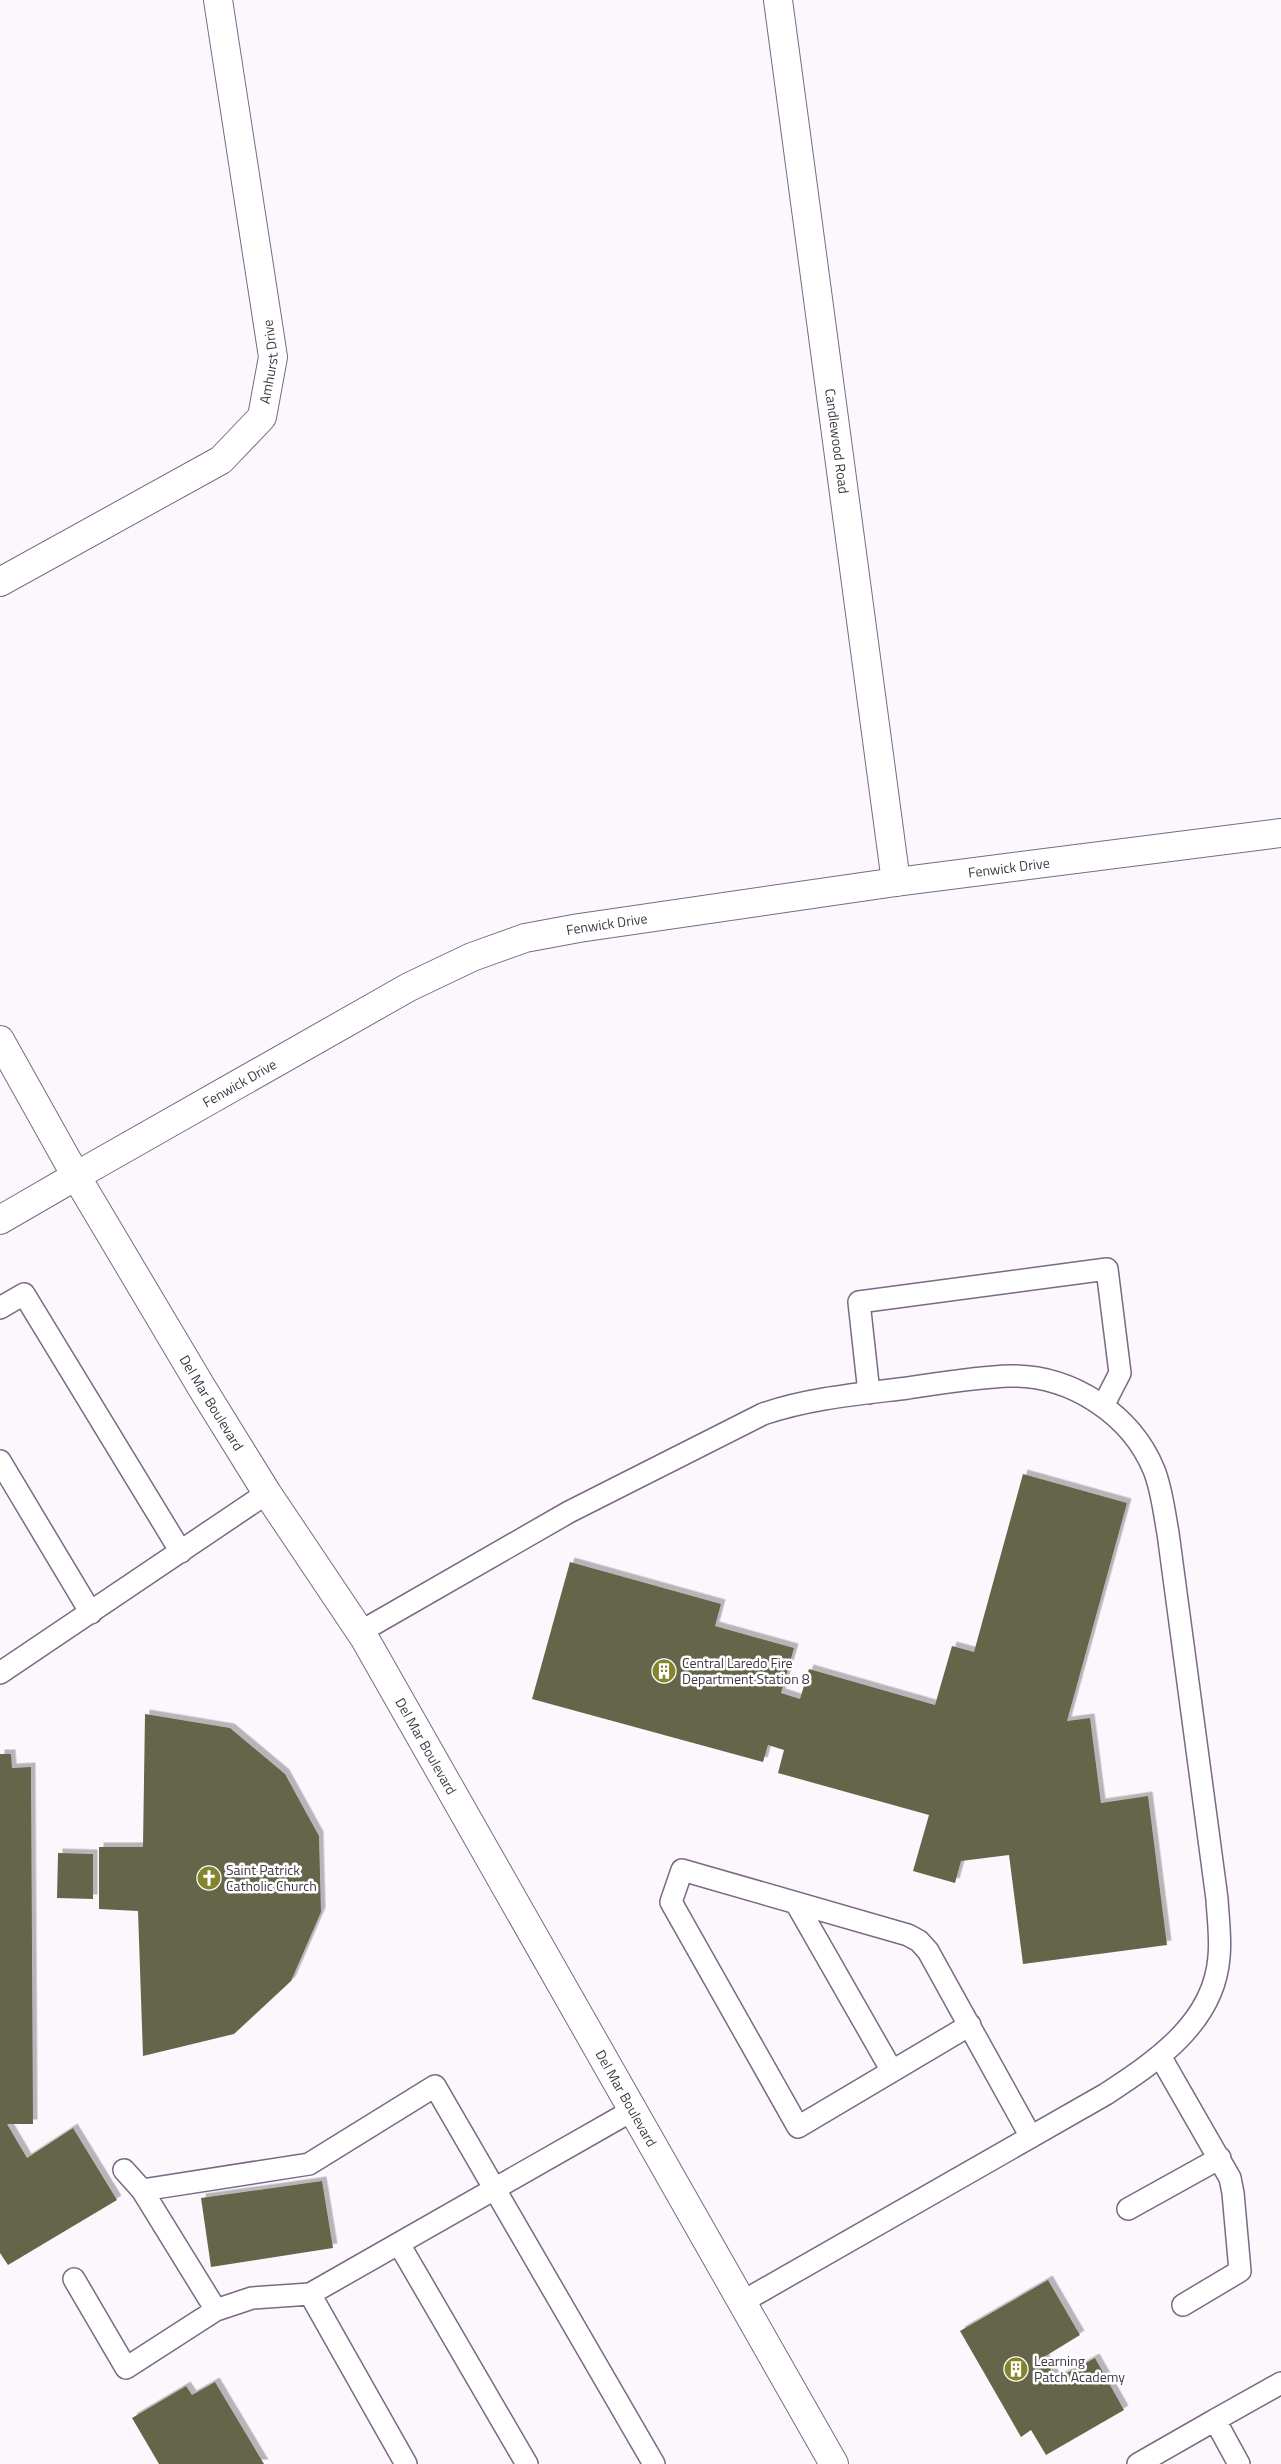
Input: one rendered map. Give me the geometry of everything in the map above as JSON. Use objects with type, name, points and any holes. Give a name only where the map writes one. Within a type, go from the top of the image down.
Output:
[{"type":"street","name":"Amhurst Drive","points":[[0,582],[221,460],[262,417],[272,357],[218,0]]},
{"type":"street","name":"Candlewood Road","points":[[778,0],[896,882]]},
{"type":"street","name":"Fenwick Drive","points":[[0,1220],[409,987],[472,957],[525,938],[896,882],[1281,833]]},
{"type":"street","name":"Del Mar Boulevard","points":[[0,1040],[76,1176],[267,1493],[360,1632],[834,2464]]},
{"type":"lane","points":[[869,1393],[859,1302],[1107,1269],[1120,1374],[1103,1406]]},
{"type":"lane","points":[[0,1308],[24,1294],[181,1552]]},
{"type":"lane","points":[[360,1632],[569,1512],[763,1414],[818,1400],[1011,1376],[1047,1381],[1077,1390],[1103,1406],[1125,1425],[1154,1469],[1161,1491],[1218,1908],[1219,1951],[1214,1979],[1192,2024],[1177,2042],[1160,2056],[1106,2094],[742,2302]]},
{"type":"lane","points":[[0,1461],[91,1613]]},
{"type":"lane","points":[[0,1673],[267,1493]]},
{"type":"lane","points":[[970,2025],[798,2127],[671,1902],[682,1870],[908,1935],[920,1941],[928,1951],[970,2025],[1031,2136]]},
{"type":"lane","points":[[796,1903],[892,2071]]},
{"type":"lane","points":[[1160,2056],[1220,2158],[1230,2178],[1233,2193],[1240,2271],[1183,2304]]},
{"type":"lane","points":[[142,2190],[309,2164],[435,2086],[654,2464]]},
{"type":"lane","points":[[74,2279],[126,2368],[216,2310],[252,2298],[310,2294],[633,2110]]},
{"type":"lane","points":[[1128,2209],[1220,2158]]},
{"type":"lane","points":[[124,2170],[142,2190],[216,2310]]},
{"type":"lane","points":[[398,2244],[527,2464]]},
{"type":"lane","points":[[310,2294],[406,2464]]},
{"type":"lane","points":[[1138,2464],[1281,2383]]},
{"type":"lane","points":[[1215,2420],[1239,2464]]},
{"type":"building","points":[[1023,1474],[1127,1503],[1067,1721],[1090,1718],[1101,1803],[1148,1796],[1167,1945],[1023,1964],[1009,1855],[961,1861],[955,1883],[913,1871],[929,1815],[778,1773],[784,1750],[768,1745],[763,1762],[532,1699],[570,1562],[721,1604],[715,1626],[794,1648],[781,1693],[800,1699],[809,1669],[935,1705],[952,1646],[974,1652]]},
{"type":"building","name":"Saint Patrick Catholic Church","points":[[145,1714],[230,1728],[285,1774],[319,1836],[321,1912],[291,1981],[234,2034],[143,2056],[138,1911],[99,1909],[99,1847],[143,1847]]},
{"type":"building","points":[[0,1754],[11,1754],[12,1768],[31,1767],[33,2124],[7,2124],[27,2158],[73,2128],[117,2200],[8,2265],[0,2253]]},
{"type":"building","points":[[58,1853],[93,1854],[93,1899],[57,1898]]},
{"type":"building","points":[[322,2181],[333,2248],[211,2267],[201,2198]]},
{"type":"building","name":"Learning Patch Academy","points":[[1048,2280],[1080,2335],[1044,2357],[1056,2379],[1095,2358],[1124,2410],[1046,2455],[1031,2430],[1021,2437],[960,2331]]},
{"type":"building","points":[[215,2382],[264,2464],[159,2464],[132,2418],[186,2386],[192,2395]]},
{"type":"place","name":"Central Laredo Fire Department Station 8","points":[[664,1671]]},
{"type":"place","name":"Saint Patrick Catholic Church","points":[[209,1878]]},
{"type":"place","name":"Learning Patch Academy","points":[[1016,2369]]}]
